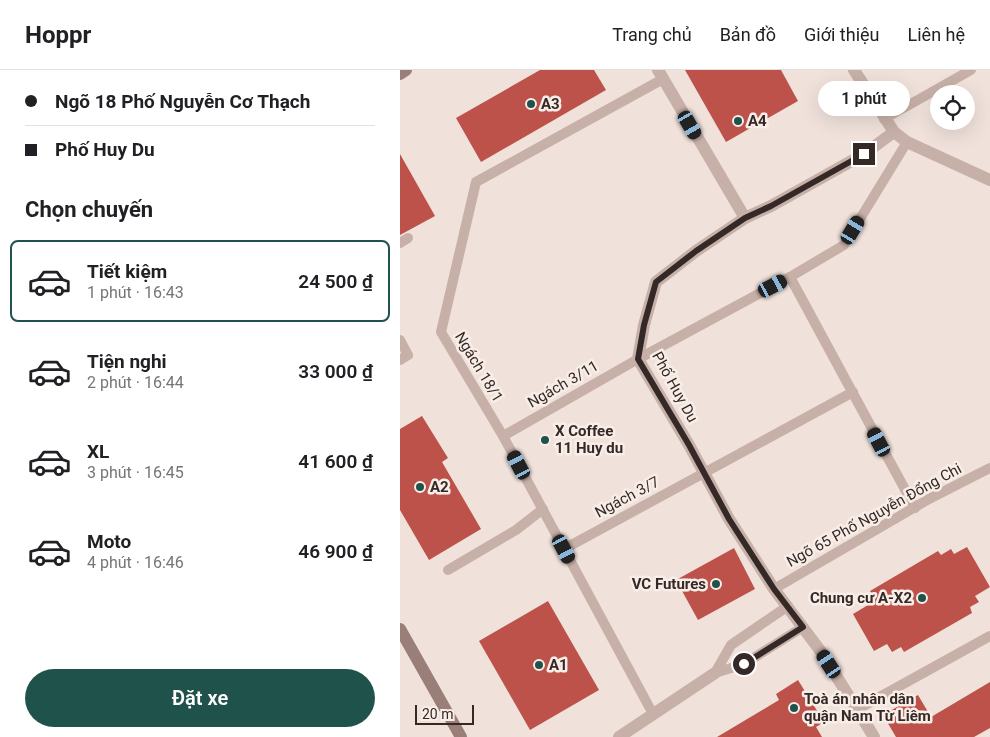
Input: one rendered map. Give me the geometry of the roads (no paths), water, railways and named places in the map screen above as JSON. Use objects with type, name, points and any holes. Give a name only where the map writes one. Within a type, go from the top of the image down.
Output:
[{"type":"street","points":[[400,74],[406,70]]},
{"type":"street","points":[[854,70],[894,132],[907,142],[990,180]]},
{"type":"street","points":[[661,74],[745,218]]},
{"type":"street","name":"Phố Huy Du","points":[[874,737],[822,653],[774,589],[729,519],[638,359],[644,325],[656,282],[696,251],[745,218],[771,206],[864,154],[894,132]]},
{"type":"street","points":[[400,629],[461,737]]},
{"type":"street","points":[[619,737],[715,673]]},
{"type":"lane","points":[[884,119],[971,70]]},
{"type":"lane","name":"Ngách 18/1","points":[[653,714],[503,436],[441,332],[476,182],[661,74]]},
{"type":"lane","name":"Ngách 3/11","points":[[503,436],[638,359],[790,277],[844,245],[907,142]]},
{"type":"lane","points":[[790,277],[915,508]]},
{"type":"lane","points":[[400,340],[408,355],[400,360]]},
{"type":"lane","name":"Ngách 3/7","points":[[564,549],[853,392]]},
{"type":"lane","name":"Ngõ 65 Phố Nguyễn Đổng Chi","points":[[774,589],[944,491],[990,468]]},
{"type":"lane","points":[[448,570],[516,530],[543,509]]},
{"type":"lane","points":[[715,673],[731,645],[788,606]]},
{"type":"lane","points":[[715,673],[744,664],[803,627]]},
{"type":"lane","points":[[858,709],[990,636]]},
{"type":"place","name":"A3","points":[[531,104]]},
{"type":"place","name":"A4","points":[[738,121]]},
{"type":"place","name":"X Coffee 11 Huy du","points":[[545,440]]},
{"type":"place","name":"A2","points":[[420,487]]},
{"type":"place","name":"VC Futures","points":[[716,584]]},
{"type":"place","name":"Chung cư A-X2","points":[[922,598]]},
{"type":"place","name":"A1","points":[[539,665]]},
{"type":"place","name":"Toà án nhân dân quận Nam Từ Liêm","points":[[794,708]]}]
